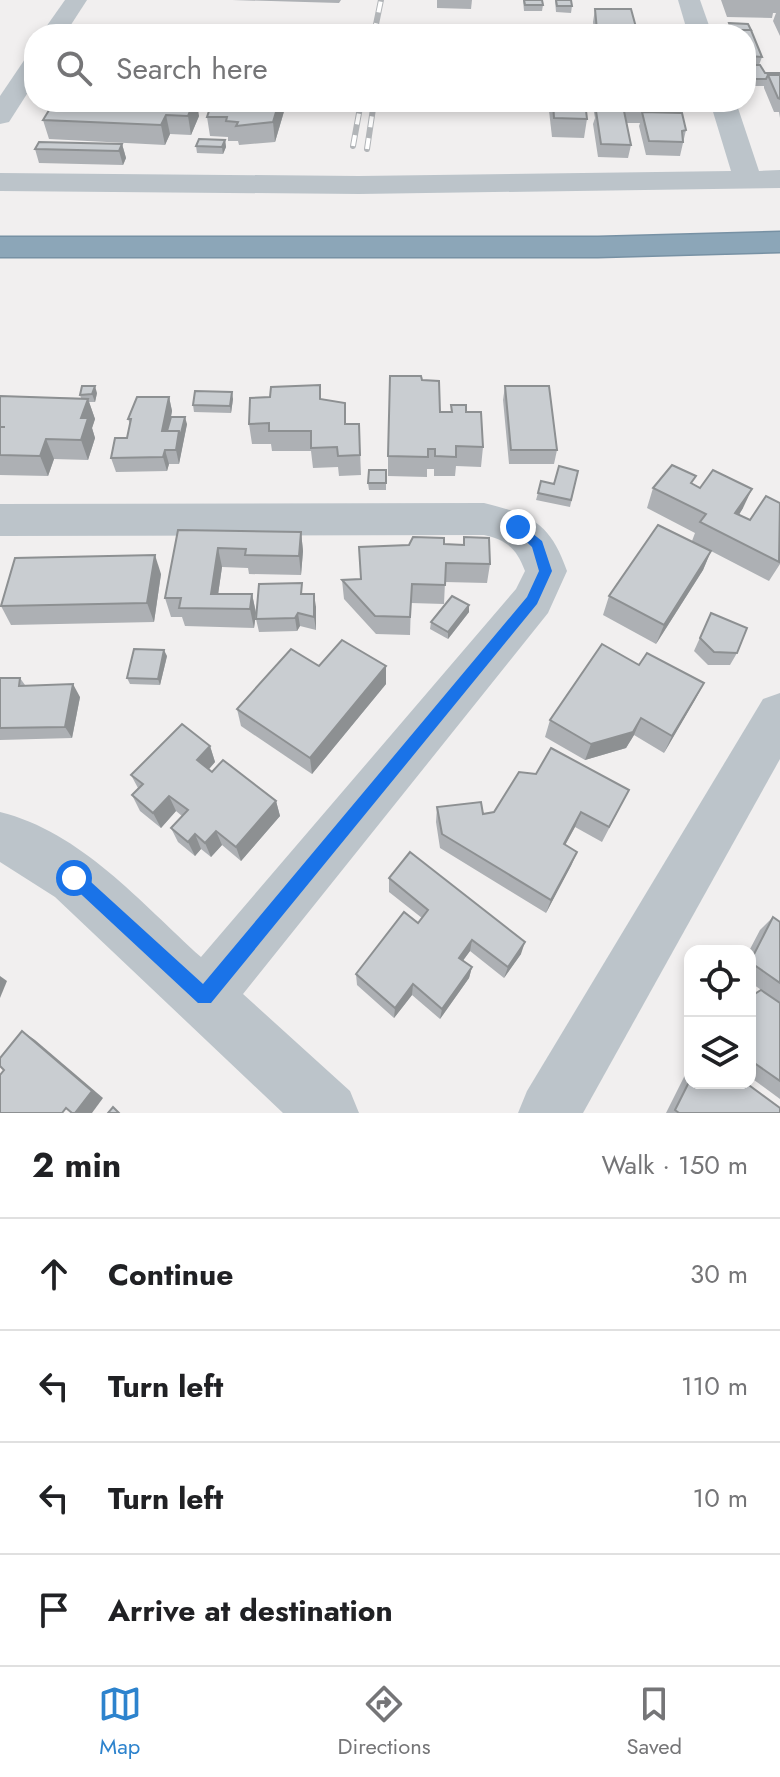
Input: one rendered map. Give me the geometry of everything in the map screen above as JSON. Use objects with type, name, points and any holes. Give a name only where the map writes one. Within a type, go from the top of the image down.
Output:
[{"type":"highway","points":[[0,247],[487,248],[780,242]]},
{"type":"highway","points":[[0,270],[580,272],[780,267]]},
{"type":"street","points":[[60,24],[76,0]]},
{"type":"street","points":[[689,0],[697,24]]},
{"type":"street","points":[[0,116],[24,79]]},
{"type":"street","points":[[726,112],[748,180]]},
{"type":"street","points":[[0,182],[359,185],[780,179]]},
{"type":"street","points":[[0,520],[484,519],[518,527],[538,545],[546,571],[533,600],[204,997]]},
{"type":"street","points":[[549,1113],[766,768],[780,714]]},
{"type":"street","points":[[0,837],[19,842],[74,878],[328,1113]]},
{"type":"building","points":[[524,0],[542,0],[543,5],[525,5]]},
{"type":"building","points":[[556,0],[571,0],[572,6],[557,6]]},
{"type":"building","points":[[595,9],[631,9],[635,24],[596,24]]},
{"type":"building","points":[[756,42],[762,57],[756,57]]},
{"type":"building","points":[[756,65],[760,65],[765,73],[780,73],[768,75],[766,79],[756,79]]},
{"type":"building","points":[[768,75],[780,75],[780,99],[778,98]]},
{"type":"building","points":[[48,112],[190,112],[188,116],[166,115],[161,125],[43,120]]},
{"type":"building","points":[[209,112],[276,112],[273,122],[236,126],[238,122],[226,121],[227,117],[207,117]]},
{"type":"building","points":[[554,112],[586,112],[587,119],[554,118]]},
{"type":"building","points":[[596,112],[624,112],[631,145],[601,144]]},
{"type":"building","points":[[642,112],[682,113],[686,130],[682,131],[683,142],[649,141]]},
{"type":"building","points":[[199,139],[225,140],[222,147],[196,146]]},
{"type":"building","points":[[39,142],[122,144],[119,151],[35,149]]},
{"type":"building","points":[[390,376],[421,376],[422,380],[439,381],[440,412],[452,412],[451,405],[466,405],[466,412],[481,412],[483,447],[456,446],[456,457],[435,456],[435,449],[428,449],[428,457],[388,456]]},
{"type":"building","points":[[320,385],[320,399],[345,403],[345,424],[359,424],[360,455],[338,456],[337,447],[311,448],[311,431],[269,431],[269,423],[249,424],[250,398],[270,397],[271,387]]},
{"type":"building","points":[[82,386],[95,386],[92,394],[80,395]]},
{"type":"building","points":[[505,386],[549,386],[557,450],[511,450]]},
{"type":"building","points":[[195,391],[232,392],[230,406],[193,405]]},
{"type":"building","points":[[0,396],[88,399],[81,418],[88,418],[81,440],[46,439],[40,456],[0,455]]},
{"type":"building","points":[[137,397],[169,397],[162,431],[179,431],[176,450],[165,450],[163,457],[111,458],[115,438],[127,438],[131,419],[128,419]]},
{"type":"building","points":[[171,417],[185,417],[180,437],[179,431],[167,431]]},
{"type":"building","points":[[672,465],[696,476],[691,483],[700,488],[713,470],[752,489],[735,513],[750,520],[766,496],[780,503],[779,562],[700,522],[706,514],[653,488]]},
{"type":"building","points":[[559,466],[578,471],[571,500],[538,493],[541,481],[554,484]]},
{"type":"building","points":[[369,470],[386,470],[386,483],[368,483]]},
{"type":"building","points":[[658,525],[711,551],[664,625],[609,596]]},
{"type":"building","points":[[178,530],[301,532],[299,556],[245,555],[246,549],[218,548],[211,594],[252,594],[250,609],[179,608],[181,598],[165,598]]},
{"type":"building","points":[[413,537],[444,538],[444,544],[464,545],[464,537],[489,538],[490,564],[446,563],[445,585],[412,584],[410,617],[375,616],[342,580],[361,579],[359,547],[409,545]]},
{"type":"building","points":[[155,555],[147,603],[1,606],[15,558]]},
{"type":"building","points":[[302,583],[301,594],[314,594],[314,617],[298,613],[295,618],[256,619],[259,584]]},
{"type":"building","points":[[452,596],[469,605],[448,632],[431,622]]},
{"type":"building","points":[[711,613],[747,628],[737,653],[714,652],[700,638]]},
{"type":"building","points":[[342,640],[386,666],[310,758],[237,709],[291,649],[319,666]]},
{"type":"building","points":[[602,644],[639,665],[647,653],[704,683],[672,736],[641,718],[633,732],[591,744],[550,720]]},
{"type":"building","points":[[134,649],[164,650],[158,679],[127,678]]},
{"type":"building","points":[[0,678],[20,678],[19,686],[73,684],[65,727],[0,728]]},
{"type":"building","points":[[182,724],[210,746],[197,760],[212,772],[223,760],[276,801],[236,847],[216,831],[205,843],[195,834],[188,842],[171,828],[188,810],[169,796],[153,813],[132,795],[143,784],[131,775]]},
{"type":"building","points":[[551,748],[629,790],[609,827],[581,812],[564,844],[577,852],[551,900],[442,834],[437,807],[481,802],[483,814],[494,812],[519,772],[536,774]]},
{"type":"building","points":[[410,852],[525,942],[508,967],[472,940],[459,958],[472,967],[442,1009],[413,984],[395,1008],[356,974],[404,912],[418,923],[428,910],[389,878]]},
{"type":"building","points":[[773,917],[780,922],[780,983],[756,966],[756,950]]},
{"type":"building","points":[[761,990],[780,1003],[780,1081],[756,1064],[756,993]]},
{"type":"building","points":[[22,1031],[92,1091],[75,1113],[66,1108],[62,1113],[0,1113],[0,1075],[4,1070],[0,1066],[0,1058]]},
{"type":"building","points":[[686,1089],[754,1089],[780,1108],[780,1113],[679,1113],[675,1110]]},
{"type":"railway","points":[[376,24],[381,0]]},
{"type":"railway","points":[[353,146],[359,112]]},
{"type":"railway","points":[[367,149],[373,112]]},
{"type":"route","points":[[74,878],[204,997],[533,600],[546,571],[538,545],[518,527]]}]
